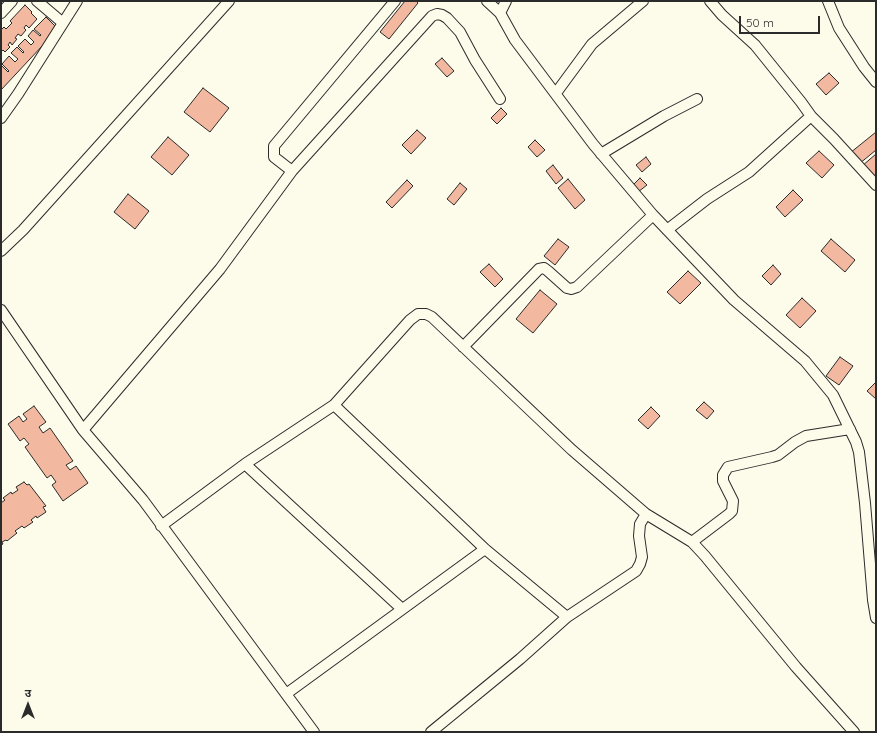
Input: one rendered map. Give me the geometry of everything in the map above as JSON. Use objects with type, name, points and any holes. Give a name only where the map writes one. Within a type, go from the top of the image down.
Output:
[{"type":"street","points":[[1,13],[12,1]]},
{"type":"street","points":[[37,1],[63,23]]},
{"type":"street","points":[[1,118],[77,1]]},
{"type":"street","points":[[1,251],[23,230],[229,1]]},
{"type":"street","points":[[292,171],[274,157],[274,146],[396,1]]},
{"type":"street","points":[[487,1],[500,14],[515,40],[601,154],[653,215],[734,300],[810,367],[833,395],[856,442],[859,452],[876,618]]},
{"type":"street","points":[[500,14],[506,1]]},
{"type":"street","points":[[556,93],[592,44],[643,1]]},
{"type":"street","points":[[710,1],[722,15],[755,45],[811,116],[876,185]]},
{"type":"street","points":[[828,1],[840,28],[864,68],[876,82]]},
{"type":"street","points":[[83,430],[220,269],[292,171],[432,16],[437,14],[442,15],[447,18],[460,32],[478,65],[500,98]]},
{"type":"street","points":[[601,154],[664,116],[697,99]]},
{"type":"street","points":[[667,230],[707,198],[749,172],[811,116]]},
{"type":"street","points":[[463,347],[540,269],[544,268],[567,288],[571,289],[577,287],[653,215]]},
{"type":"street","points":[[1,310],[83,430],[143,500],[314,732]]},
{"type":"street","points":[[161,526],[245,464],[334,405],[410,320],[418,314],[426,314],[572,450],[646,514],[692,542],[796,667],[854,732]]},
{"type":"street","points":[[334,405],[485,549],[567,617]]},
{"type":"street","points":[[692,542],[732,511],[733,501],[723,481],[723,474],[728,467],[772,458],[806,436],[850,429]]},
{"type":"street","points":[[245,464],[402,609]]},
{"type":"street","points":[[431,732],[520,659],[567,617],[636,571],[642,557],[639,536],[640,524],[646,514]]},
{"type":"street","points":[[286,694],[485,549]]},
{"type":"building","points":[[405,1],[416,1],[418,3],[389,39],[380,32]]},
{"type":"building","points":[[25,5],[37,19],[29,28],[26,25],[24,28],[26,30],[21,36],[18,34],[15,38],[17,39],[12,45],[10,42],[8,45],[10,47],[5,52],[3,50],[1,52],[1,30],[4,27],[6,29],[12,23],[10,21]]},
{"type":"building","points":[[46,17],[58,29],[1,90],[1,65],[8,72],[9,71],[2,64],[9,56],[15,62],[18,59],[11,53],[17,47],[23,53],[24,52],[18,46],[25,39],[31,45],[34,42],[28,36],[33,30],[40,36],[41,35],[34,29]]},
{"type":"building","points":[[442,58],[454,71],[447,77],[435,64]]},
{"type":"building","points":[[829,73],[839,83],[826,95],[816,84]]},
{"type":"building","points":[[203,88],[229,108],[210,132],[184,112]]},
{"type":"building","points":[[501,108],[507,114],[497,124],[491,118]]},
{"type":"building","points":[[417,130],[426,138],[411,154],[402,145]]},
{"type":"building","points":[[876,132],[876,150],[859,164],[850,153]]},
{"type":"building","points":[[168,137],[189,155],[172,175],[151,157]]},
{"type":"building","points":[[535,140],[545,150],[537,157],[528,147]]},
{"type":"building","points":[[819,151],[834,165],[822,178],[806,163]]},
{"type":"building","points":[[876,154],[876,176],[873,179],[862,166]]},
{"type":"building","points":[[646,157],[651,164],[642,172],[636,165]]},
{"type":"building","points":[[553,165],[563,178],[556,184],[546,171]]},
{"type":"building","points":[[640,178],[647,185],[638,192],[632,186]]},
{"type":"building","points":[[568,179],[585,200],[575,209],[558,188]]},
{"type":"building","points":[[407,180],[413,186],[392,208],[386,202]]},
{"type":"building","points":[[460,183],[467,189],[454,205],[447,199]]},
{"type":"building","points":[[793,190],[803,200],[785,217],[776,207]]},
{"type":"building","points":[[128,194],[149,211],[135,229],[114,212]]},
{"type":"building","points":[[558,239],[569,247],[555,265],[544,256]]},
{"type":"building","points":[[831,239],[855,260],[845,272],[821,251]]},
{"type":"building","points":[[489,264],[503,279],[495,287],[480,272]]},
{"type":"building","points":[[773,265],[781,274],[771,285],[762,276]]},
{"type":"building","points":[[688,271],[701,283],[680,304],[667,292]]},
{"type":"building","points":[[540,290],[557,304],[533,333],[516,319]]},
{"type":"building","points":[[802,298],[816,311],[800,328],[786,315]]},
{"type":"building","points":[[840,357],[853,366],[839,385],[826,376]]},
{"type":"building","points":[[876,382],[876,399],[867,391]]},
{"type":"building","points":[[704,402],[714,411],[707,419],[696,410]]},
{"type":"building","points":[[34,406],[46,422],[39,427],[43,433],[50,428],[73,461],[66,465],[70,470],[76,466],[88,483],[63,501],[52,485],[56,482],[51,475],[47,478],[25,447],[29,444],[24,438],[20,441],[8,424],[19,416],[23,422],[27,419],[23,414]]},
{"type":"building","points":[[651,407],[660,416],[648,429],[638,420]]},
{"type":"building","points":[[24,482],[27,485],[29,484],[46,506],[43,507],[46,512],[37,518],[36,516],[31,520],[33,522],[24,528],[22,526],[15,531],[17,533],[7,541],[2,542],[3,544],[1,545],[1,503],[5,500],[3,498],[11,492],[12,494],[18,490],[16,487]]}]
